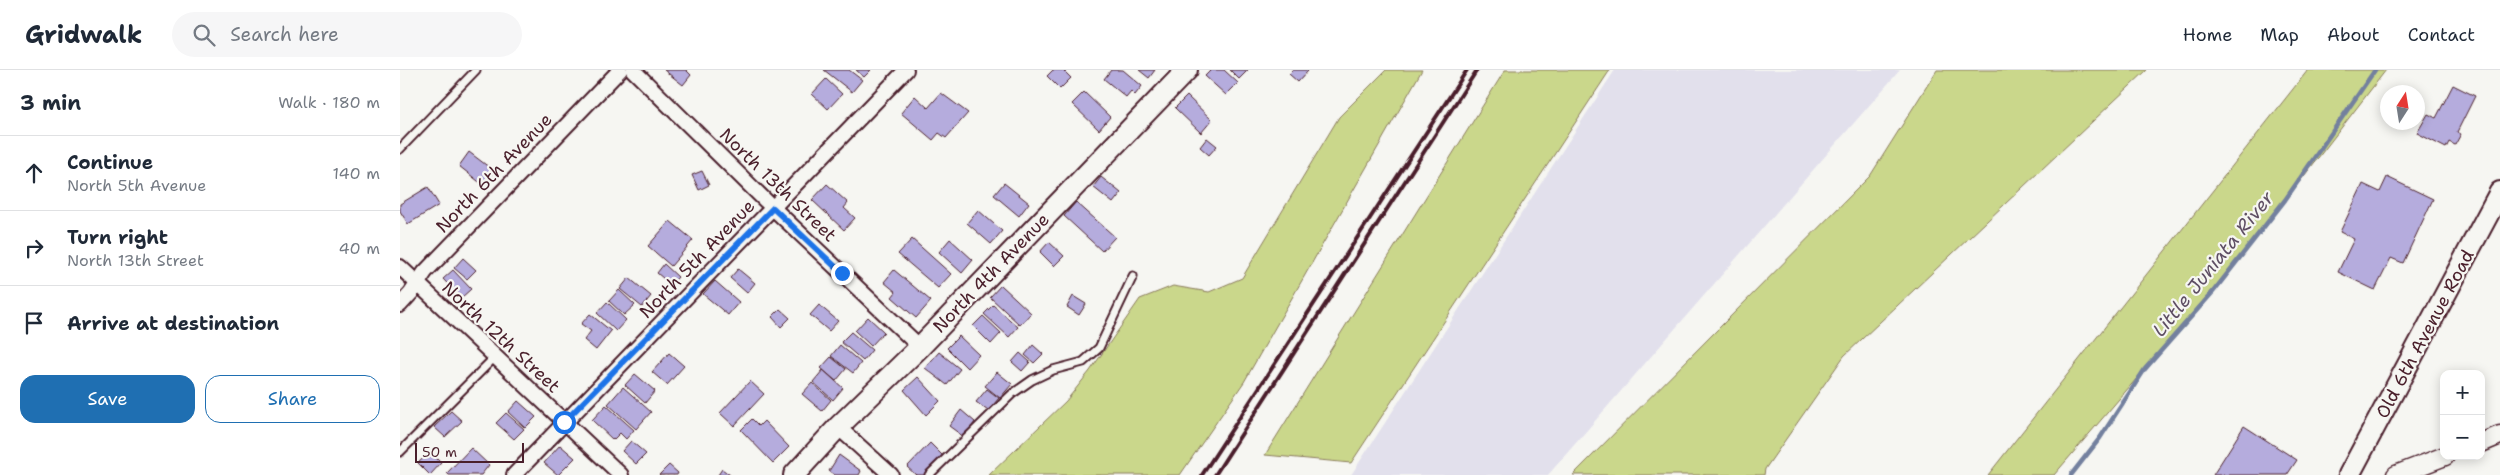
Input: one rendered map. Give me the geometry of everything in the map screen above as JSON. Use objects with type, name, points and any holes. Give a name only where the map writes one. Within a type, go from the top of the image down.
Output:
[{"type":"main road","name":"North 4th Avenue","points":[[794,475],[838,427],[920,347],[1188,70]]},
{"type":"main road","name":"Old 6th Avenue Road","points":[[2348,475],[2500,192]]},
{"type":"street","name":"North 6th Avenue","points":[[400,305],[425,272],[620,70]]},
{"type":"street","name":"North 13th Street","points":[[633,70],[773,208],[920,347]]},
{"type":"street","name":"North 5th Avenue","points":[[514,475],[906,70]]},
{"type":"street","name":"North 12th Street","points":[[400,267],[621,475]]},
{"type":"street","points":[[838,427],[892,475]]},
{"type":"street","points":[[2485,442],[2500,436]]},
{"type":"street","points":[[2396,475],[2440,458]]},
{"type":"lane","points":[[400,149],[476,70]]},
{"type":"lane","points":[[929,475],[1012,394],[1032,380],[1053,370],[1083,362],[1099,348],[1133,276]]},
{"type":"lane","points":[[400,452],[495,357]]},
{"type":"shaded area","points":[[1615,70],[1900,70],[1548,475],[1351,475]]},
{"type":"green space","points":[[1386,70],[1422,70],[1244,382],[1180,475],[989,475],[1066,401],[1090,371],[1140,299],[1173,286],[1209,292],[1242,278],[1339,117]]},
{"type":"green space","points":[[1505,70],[1610,70],[1351,463],[1265,455]]},
{"type":"green space","points":[[1937,70],[2147,70],[1844,356],[1765,469],[1764,475],[1573,475],[1870,176]]},
{"type":"green space","points":[[2308,70],[2386,70],[2250,246],[2054,475],[1988,475]]},
{"type":"building","points":[[664,70],[686,70],[691,75],[683,85]]},
{"type":"building","points":[[824,70],[849,70],[862,80],[852,92]]},
{"type":"building","points":[[856,70],[871,70],[864,77]]},
{"type":"building","points":[[1053,70],[1063,70],[1071,78],[1060,89],[1047,76]]},
{"type":"building","points":[[1111,70],[1123,70],[1142,86],[1135,95],[1131,91],[1126,97],[1104,79]]},
{"type":"building","points":[[1139,70],[1155,70],[1149,78]]},
{"type":"building","points":[[1211,70],[1224,70],[1238,83],[1226,95],[1205,76]]},
{"type":"building","points":[[1230,70],[1248,70],[1239,79]]},
{"type":"building","points":[[1293,70],[1308,71],[1298,82],[1289,74]]},
{"type":"building","points":[[826,79],[842,94],[828,109],[812,94]]},
{"type":"building","points":[[2453,85],[2475,96],[2457,132],[2461,134],[2455,145],[2449,142],[2446,148],[2417,133],[2419,130],[2425,130],[2425,119],[2428,114],[2436,118]]},
{"type":"building","points":[[1084,92],[1110,117],[1099,130],[1072,104]]},
{"type":"building","points":[[941,93],[968,113],[946,138],[939,133],[933,140],[901,113],[915,96],[928,108]]},
{"type":"building","points":[[1187,96],[1212,120],[1201,133],[1175,108]]},
{"type":"building","points":[[1207,138],[1217,146],[1209,155],[1200,147]]},
{"type":"building","points":[[469,152],[494,171],[483,185],[459,166]]},
{"type":"building","points":[[702,171],[709,185],[699,190],[692,175]]},
{"type":"building","points":[[1101,177],[1121,193],[1113,203],[1093,187]]},
{"type":"building","points":[[2387,177],[2433,199],[2403,263],[2391,258],[2375,290],[2338,272],[2354,239],[2340,232],[2363,184],[2380,192]]},
{"type":"building","points":[[1004,183],[1029,203],[1019,216],[994,195]]},
{"type":"building","points":[[827,184],[848,203],[844,208],[855,218],[844,230],[812,200]]},
{"type":"building","points":[[428,187],[439,205],[408,224],[400,211],[400,204]]},
{"type":"building","points":[[1076,202],[1115,237],[1102,251],[1064,216]]},
{"type":"building","points":[[978,210],[1002,231],[991,244],[967,223]]},
{"type":"building","points":[[670,221],[693,240],[671,266],[648,246]]},
{"type":"building","points":[[912,239],[951,274],[938,288],[898,254]]},
{"type":"building","points":[[950,239],[973,260],[962,273],[939,252]]},
{"type":"building","points":[[1049,242],[1064,256],[1054,266],[1040,252]]},
{"type":"building","points":[[463,258],[476,270],[467,279],[454,268]]},
{"type":"building","points":[[664,264],[678,277],[671,285],[657,273]]},
{"type":"building","points":[[738,269],[755,283],[747,293],[730,278]]},
{"type":"building","points":[[453,270],[471,289],[461,298],[443,279]]},
{"type":"building","points":[[894,270],[931,301],[916,318],[892,297],[896,292],[884,282]]},
{"type":"building","points":[[629,278],[651,296],[642,307],[620,289]]},
{"type":"building","points":[[715,281],[739,302],[728,315],[703,294]]},
{"type":"building","points":[[1001,285],[1031,313],[1020,325],[990,297]]},
{"type":"building","points":[[619,290],[635,305],[624,315],[609,301]]},
{"type":"building","points":[[1073,296],[1086,304],[1079,315],[1067,307]]},
{"type":"building","points":[[607,302],[626,320],[616,331],[597,313]]},
{"type":"building","points":[[819,305],[838,321],[829,331],[810,315]]},
{"type":"building","points":[[993,305],[1018,327],[1009,337],[984,314]]},
{"type":"building","points":[[780,309],[790,318],[781,327],[772,317]]},
{"type":"building","points":[[590,314],[611,331],[596,350],[584,340],[591,331],[581,324]]},
{"type":"building","points":[[983,316],[1001,333],[991,344],[973,326]]},
{"type":"building","points":[[868,317],[884,332],[871,346],[855,331]]},
{"type":"building","points":[[851,332],[872,350],[863,361],[841,342]]},
{"type":"building","points":[[959,336],[979,355],[967,368],[947,348]]},
{"type":"building","points":[[840,345],[861,363],[853,373],[831,356]]},
{"type":"building","points":[[1033,345],[1043,354],[1034,363],[1025,355]]},
{"type":"building","points":[[939,352],[960,369],[947,385],[925,368]]},
{"type":"building","points":[[669,353],[684,366],[667,385],[652,372]]},
{"type":"building","points":[[1020,353],[1030,362],[1022,371],[1012,362]]},
{"type":"building","points":[[831,357],[846,369],[836,381],[821,368]]},
{"type":"building","points":[[823,370],[843,388],[833,400],[813,382]]},
{"type":"building","points":[[997,372],[1012,384],[1000,398],[985,386]]},
{"type":"building","points":[[635,374],[655,391],[645,403],[625,385]]},
{"type":"building","points":[[918,377],[940,401],[926,415],[904,390]]},
{"type":"building","points":[[750,381],[764,394],[734,426],[720,413]]},
{"type":"building","points":[[812,383],[831,400],[822,411],[802,394]]},
{"type":"building","points":[[623,387],[651,412],[636,429],[608,404]]},
{"type":"building","points":[[987,389],[999,398],[988,411],[976,402]]},
{"type":"building","points":[[518,401],[536,417],[525,428],[508,412]]},
{"type":"building","points":[[606,405],[634,430],[626,439],[620,433],[613,440],[592,420]]},
{"type":"building","points":[[961,410],[975,422],[964,437],[949,426]]},
{"type":"building","points":[[451,411],[462,421],[445,437],[434,427]]},
{"type":"building","points":[[506,413],[524,429],[514,439],[496,423]]},
{"type":"building","points":[[752,419],[759,426],[764,421],[789,447],[773,463],[741,430]]},
{"type":"building","points":[[2244,426],[2297,460],[2287,475],[2213,475]]},
{"type":"building","points":[[631,441],[646,454],[636,464],[622,451]]},
{"type":"building","points":[[930,443],[943,456],[925,475],[916,475],[907,467]]},
{"type":"building","points":[[560,445],[575,458],[558,475],[544,463]]},
{"type":"building","points":[[471,448],[489,465],[481,475],[449,475],[447,473]]},
{"type":"building","points":[[430,452],[441,463],[430,475],[418,463]]},
{"type":"building","points":[[839,455],[861,471],[859,475],[835,475],[829,471]]},
{"type":"building","points":[[669,465],[678,473],[677,475],[659,475]]},
{"type":"building","points":[[722,469],[730,475],[718,475]]},
{"type":"waterway","name":"Little Juniata River","points":[[2071,475],[2100,438],[2145,369],[2213,292],[2285,200],[2375,70]]},
{"type":"railway","points":[[1202,475],[1467,70]]},
{"type":"railway","points":[[1215,475],[1477,70]]},
{"type":"route","points":[[564,422],[773,208],[842,273]]}]
